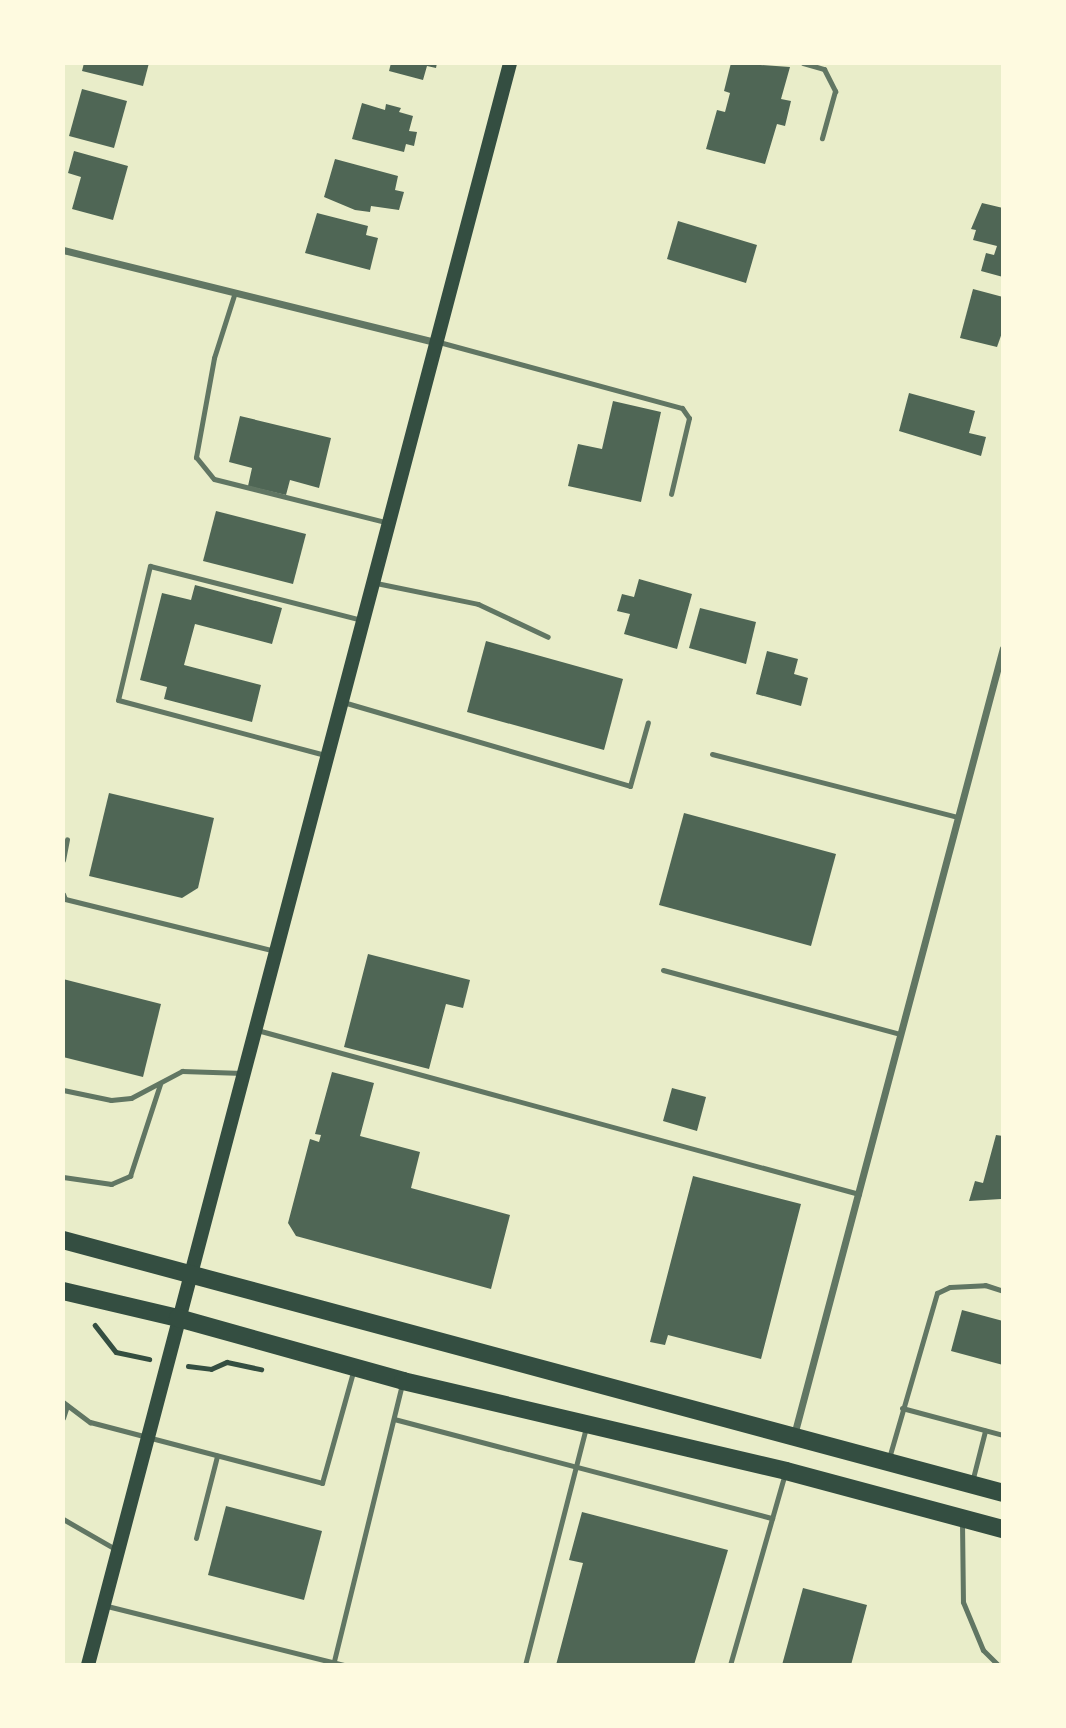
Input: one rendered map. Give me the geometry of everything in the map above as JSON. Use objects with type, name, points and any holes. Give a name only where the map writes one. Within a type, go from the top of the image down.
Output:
[{"type":"main road","points":[[88,1665],[510,63]]},
{"type":"main road","points":[[63,1240],[1003,1493]]},
{"type":"main road","points":[[63,1291],[178,1318],[402,1381],[786,1471],[1003,1529]]},
{"type":"street","points":[[63,250],[436,342]]},
{"type":"street","points":[[793,1437],[1003,648]]},
{"type":"lane","points":[[803,63],[824,69],[835,91],[822,138]]},
{"type":"lane","points":[[235,292],[214,358],[196,457],[214,479],[388,523]]},
{"type":"lane","points":[[436,342],[682,408],[689,418],[671,494]]},
{"type":"lane","points":[[328,755],[118,700],[150,566],[363,621]]},
{"type":"lane","points":[[373,582],[478,604],[548,637]]},
{"type":"lane","points":[[343,702],[630,786],[648,722]]},
{"type":"lane","points":[[712,754],[958,817]]},
{"type":"lane","points":[[63,860],[67,839]]},
{"type":"lane","points":[[63,894],[65,899],[275,951]]},
{"type":"lane","points":[[663,970],[901,1034]]},
{"type":"lane","points":[[255,1030],[859,1194]]},
{"type":"lane","points":[[63,1090],[111,1100],[131,1098],[182,1071],[243,1073]]},
{"type":"lane","points":[[63,1177],[111,1184],[130,1176],[160,1084]]},
{"type":"lane","points":[[888,1461],[937,1293],[950,1287],[985,1285],[1003,1291]]},
{"type":"lane","points":[[63,1418],[65,1404],[90,1422],[322,1483],[354,1368]]},
{"type":"lane","points":[[334,1664],[402,1381]]},
{"type":"lane","points":[[902,1408],[1003,1435]]},
{"type":"lane","points":[[394,1419],[772,1518]]},
{"type":"lane","points":[[525,1665],[586,1426]]},
{"type":"lane","points":[[971,1485],[985,1431]]},
{"type":"lane","points":[[196,1538],[217,1456]]},
{"type":"lane","points":[[730,1665],[786,1471]]},
{"type":"lane","points":[[63,1519],[117,1550]]},
{"type":"lane","points":[[963,1519],[963,1602],[984,1650],[998,1665]]},
{"type":"lane","points":[[104,1605],[344,1665]]},
{"type":"building","points":[[84,63],[149,63],[143,86],[82,71]]},
{"type":"building","points":[[391,63],[437,63],[436,68],[427,66],[423,80],[389,71]]},
{"type":"building","points":[[731,63],[790,67],[781,99],[791,101],[785,126],[777,124],[765,164],[706,149],[717,110],[725,112],[730,93],[724,91]]},
{"type":"building","points":[[82,89],[127,101],[114,148],[69,136]]},
{"type":"building","points":[[362,103],[385,110],[386,104],[401,108],[399,112],[413,116],[409,131],[417,132],[414,146],[406,144],[404,152],[352,139]]},
{"type":"building","points":[[74,151],[128,166],[113,220],[72,209],[81,177],[68,173]]},
{"type":"building","points":[[335,159],[398,176],[395,190],[404,192],[399,210],[371,206],[370,212],[355,210],[324,197]]},
{"type":"building","points":[[982,203],[1003,208],[1003,277],[981,271],[986,253],[994,255],[997,246],[973,240],[976,230],[971,229]]},
{"type":"building","points":[[317,213],[368,226],[366,235],[378,238],[370,270],[305,253]]},
{"type":"building","points":[[678,221],[757,245],[746,283],[667,259]]},
{"type":"building","points":[[973,289],[1003,297],[1003,330],[997,347],[960,338]]},
{"type":"building","points":[[909,393],[975,411],[969,433],[986,437],[981,456],[899,431]]},
{"type":"building","points":[[613,401],[661,412],[641,502],[568,486],[578,444],[602,449]]},
{"type":"building","points":[[240,416],[331,438],[319,488],[290,480],[286,495],[248,486],[252,468],[229,462]]},
{"type":"building","points":[[216,511],[306,534],[293,584],[203,561]]},
{"type":"building","points":[[639,579],[692,594],[677,649],[624,634],[630,614],[617,611],[622,594],[634,597]]},
{"type":"building","points":[[195,585],[282,608],[272,644],[195,624],[184,665],[261,685],[252,722],[164,699],[167,687],[140,680],[162,593],[191,600]]},
{"type":"building","points":[[700,608],[756,622],[746,664],[689,648]]},
{"type":"building","points":[[486,641],[623,679],[604,750],[467,712]]},
{"type":"building","points":[[767,651],[798,659],[794,674],[808,678],[801,706],[756,694]]},
{"type":"building","points":[[109,793],[214,818],[198,888],[182,898],[89,876]]},
{"type":"building","points":[[684,813],[836,854],[811,946],[659,905]]},
{"type":"building","points":[[368,954],[470,980],[463,1008],[446,1004],[429,1069],[344,1047]]},
{"type":"building","points":[[63,979],[161,1004],[143,1077],[63,1057]]},
{"type":"building","points":[[332,1072],[374,1083],[360,1136],[420,1152],[411,1188],[510,1215],[491,1289],[296,1236],[288,1223],[310,1139],[319,1142],[321,1135],[315,1134]]},
{"type":"building","points":[[672,1088],[706,1097],[697,1131],[663,1121]]},
{"type":"building","points":[[996,1135],[1003,1136],[1001,1199],[969,1201],[975,1181],[983,1183]]},
{"type":"building","points":[[693,1176],[801,1204],[761,1359],[668,1335],[665,1345],[650,1342]]},
{"type":"building","points":[[962,1310],[1003,1321],[1003,1365],[951,1351]]},
{"type":"building","points":[[226,1506],[322,1531],[304,1600],[208,1575]]},
{"type":"building","points":[[582,1512],[728,1550],[694,1665],[556,1665],[583,1563],[569,1560]]},
{"type":"building","points":[[803,1588],[867,1605],[851,1665],[782,1665]]}]
